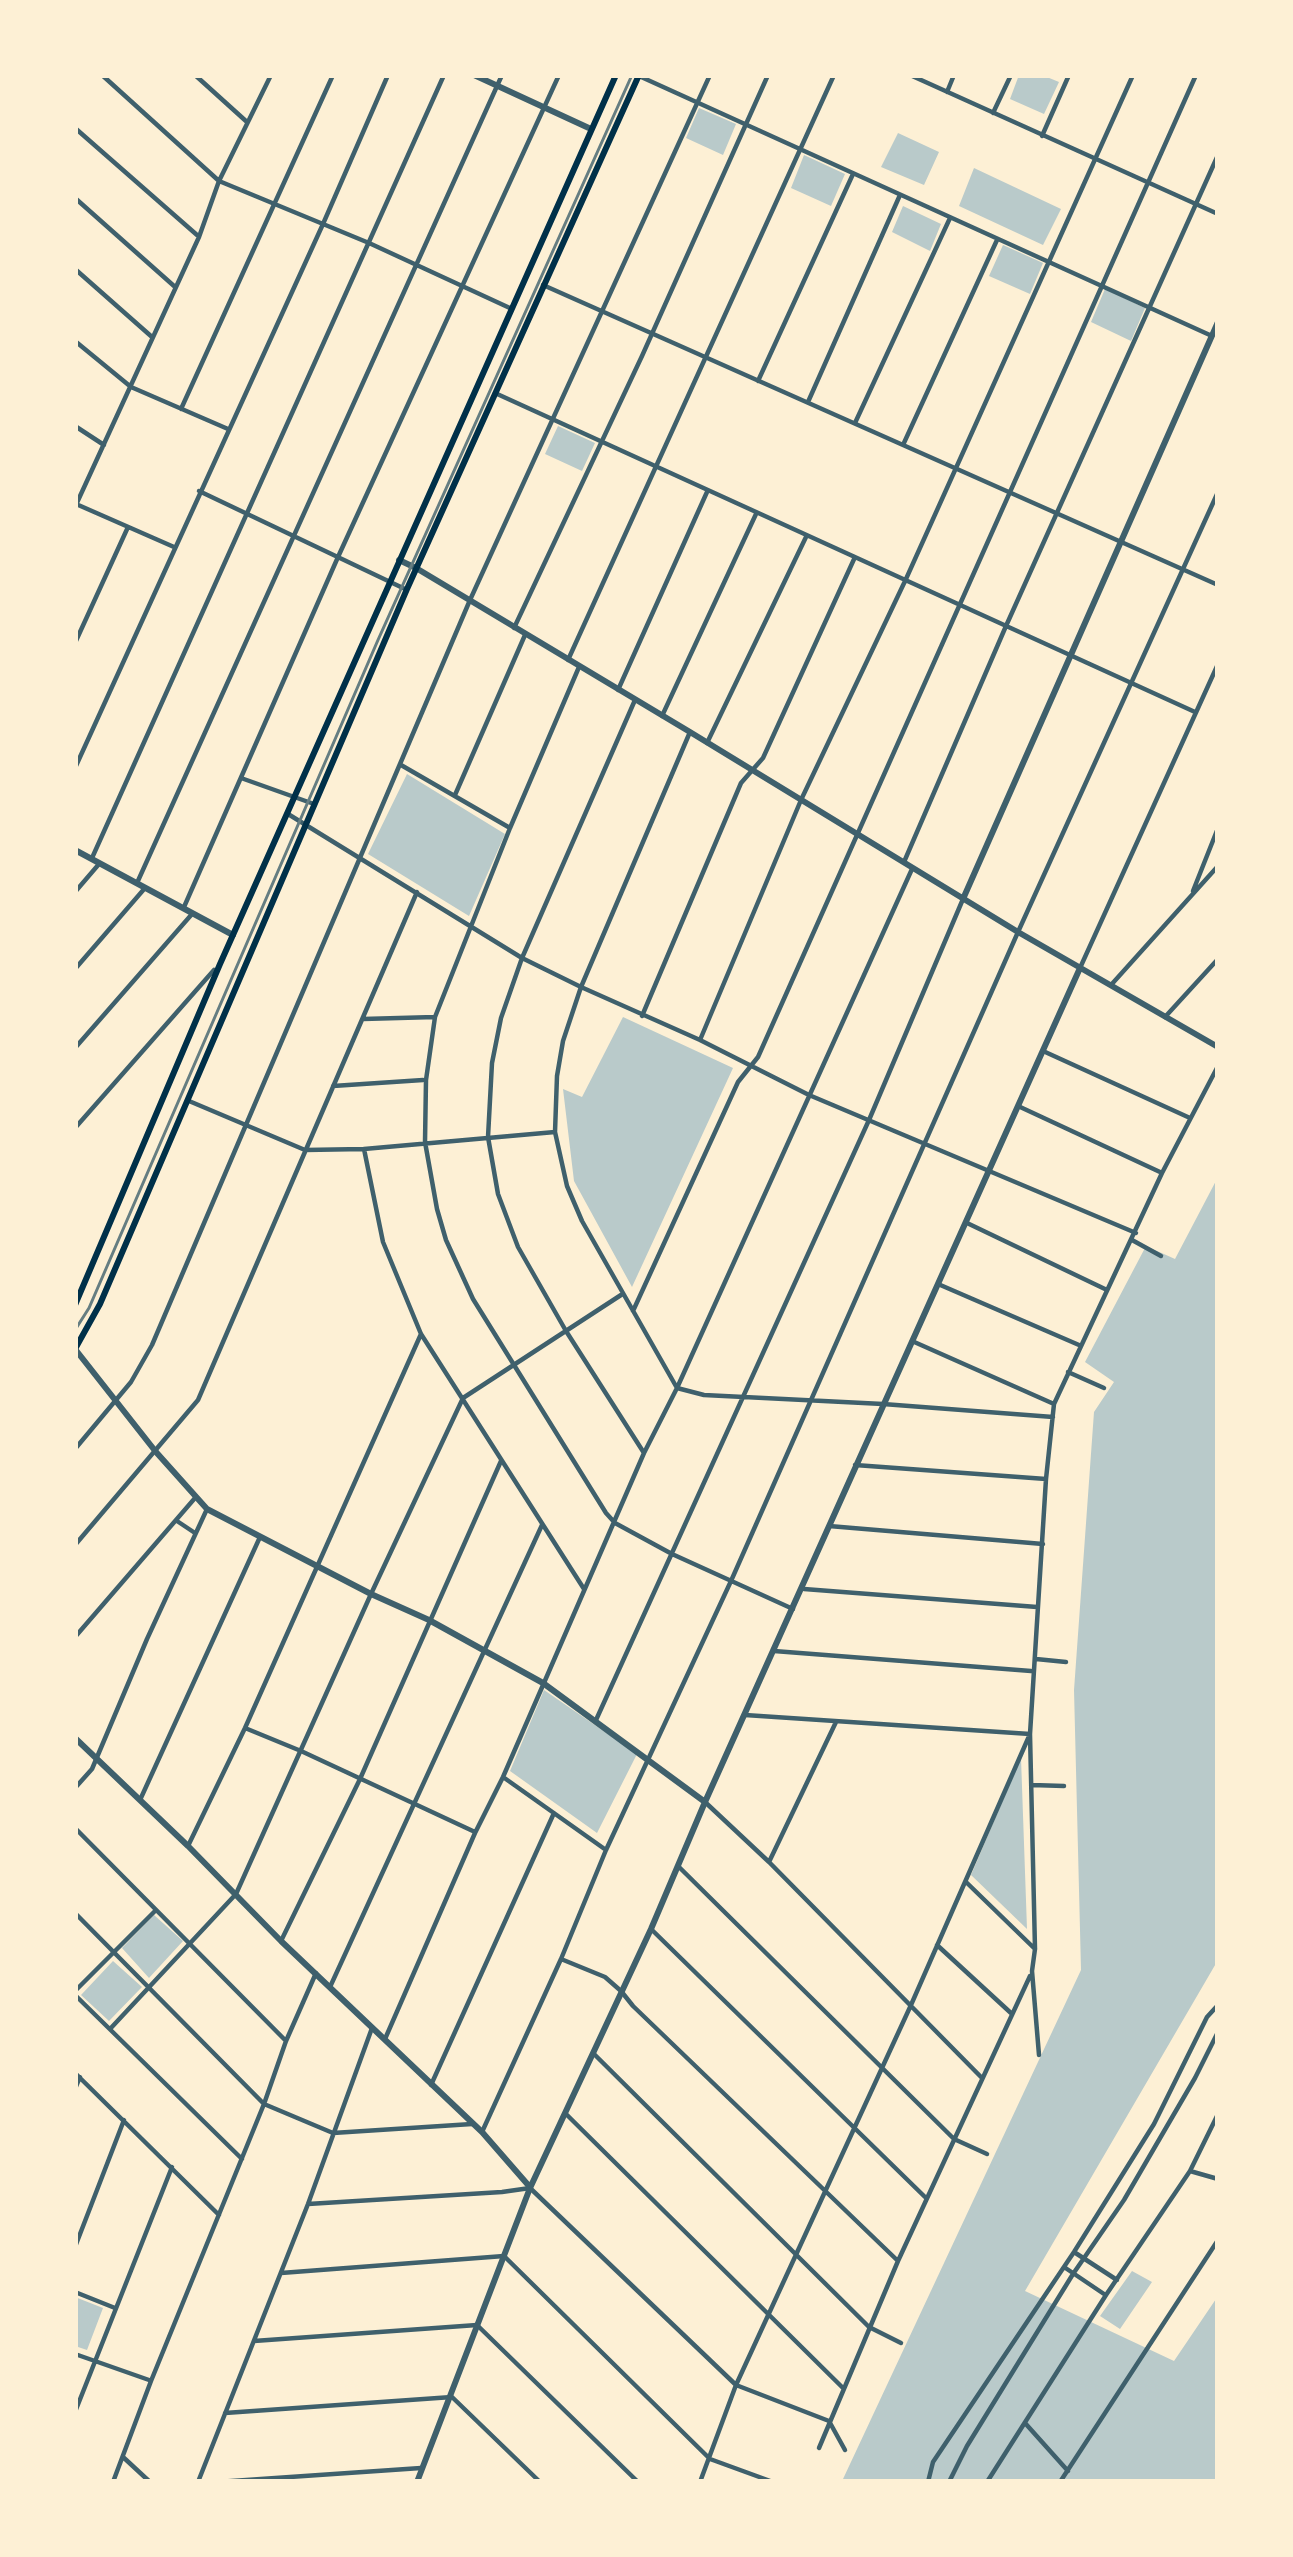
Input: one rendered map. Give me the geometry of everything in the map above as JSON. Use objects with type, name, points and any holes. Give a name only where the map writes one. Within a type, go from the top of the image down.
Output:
[{"type":"main road","points":[[75,1305],[220,964],[616,75]]},
{"type":"main road","points":[[75,1349],[100,1304],[416,568],[639,75]]},
{"type":"street","points":[[102,75],[219,181],[512,309]]},
{"type":"street","points":[[195,75],[247,122]]},
{"type":"street","points":[[174,547],[76,506],[200,237],[219,181],[271,75]]},
{"type":"street","points":[[182,409],[333,75]]},
{"type":"street","points":[[75,768],[388,75]]},
{"type":"street","points":[[75,892],[96,861],[444,75]]},
{"type":"street","points":[[474,75],[591,129]]},
{"type":"street","points":[[75,969],[141,886],[502,75]]},
{"type":"street","points":[[184,908],[338,557],[559,75]]},
{"type":"street","points":[[639,75],[1212,336]]},
{"type":"street","points":[[75,1449],[146,1358],[470,600],[710,75]]},
{"type":"street","points":[[514,628],[768,75]]},
{"type":"street","points":[[568,660],[834,75]]},
{"type":"street","points":[[910,75],[1218,214]]},
{"type":"street","points":[[946,92],[954,75]]},
{"type":"street","points":[[993,113],[1011,75]]},
{"type":"street","points":[[1042,136],[1070,75]]},
{"type":"street","points":[[700,1040],[801,800],[1133,75]]},
{"type":"street","points":[[632,1311],[738,1082],[752,1067],[1196,75]]},
{"type":"street","points":[[75,128],[200,237]]},
{"type":"street","points":[[904,862],[1218,155]]},
{"type":"street","points":[[758,381],[853,174]]},
{"type":"street","points":[[808,402],[900,195]]},
{"type":"street","points":[[75,198],[176,287]]},
{"type":"street","points":[[855,423],[950,218]]},
{"type":"street","points":[[903,445],[997,240]]},
{"type":"street","points":[[75,269],[153,338]]},
{"type":"street","points":[[543,285],[1218,585]]},
{"type":"street","points":[[596,1720],[868,1120],[1218,322]]},
{"type":"street","points":[[75,341],[131,387],[229,429]]},
{"type":"street","points":[[495,393],[1196,712]]},
{"type":"street","points":[[75,426],[104,445]]},
{"type":"street","points":[[618,690],[708,490]]},
{"type":"street","points":[[199,491],[407,589]]},
{"type":"street","points":[[482,2132],[1218,492]]},
{"type":"street","points":[[662,716],[757,512]]},
{"type":"street","points":[[75,643],[128,526]]},
{"type":"street","points":[[707,743],[806,535]]},
{"type":"street","points":[[642,1016],[741,783],[763,758],[854,557]]},
{"type":"street","points":[[399,560],[1218,1047]]},
{"type":"street","points":[[455,795],[526,634]]},
{"type":"street","points":[[417,2482],[530,2188],[1218,664]]},
{"type":"street","points":[[579,667],[435,1017],[426,1080],[425,1142],[437,1209],[473,1299],[615,1523],[793,1610]]},
{"type":"street","points":[[635,700],[522,958],[501,1018],[492,1063],[488,1137],[507,1222],[536,1281],[644,1454]]},
{"type":"street","points":[[690,732],[581,987],[563,1041],[555,1132],[567,1186],[582,1221],[677,1388],[704,1396],[1052,1418]]},
{"type":"street","points":[[401,765],[510,828]]},
{"type":"street","points":[[241,778],[314,804]]},
{"type":"street","points":[[288,814],[522,958],[809,1095],[1136,1233]]},
{"type":"street","points":[[1191,896],[1218,828]]},
{"type":"street","points":[[75,850],[233,935]]},
{"type":"street","points":[[1112,985],[1218,866]]},
{"type":"street","points":[[385,2040],[644,1454],[912,868]]},
{"type":"street","points":[[75,1544],[198,1400],[417,892]]},
{"type":"street","points":[[75,1048],[192,914]]},
{"type":"street","points":[[1165,1017],[1218,959]]},
{"type":"street","points":[[75,1128],[220,964]]},
{"type":"street","points":[[361,1019],[435,1017]]},
{"type":"street","points":[[1042,1051],[1191,1118]]},
{"type":"street","points":[[1039,2055],[1032,1971],[1030,1734],[1054,1404],[1162,1173],[1218,1066]]},
{"type":"street","points":[[333,1086],[426,1080]]},
{"type":"street","points":[[189,1101],[305,1150],[555,1132]]},
{"type":"street","points":[[1018,1106],[1162,1173]]},
{"type":"street","points":[[364,1149],[383,1242],[421,1334],[584,1589]]},
{"type":"street","points":[[967,1223],[1107,1289]]},
{"type":"street","points":[[1132,1240],[1161,1256]]},
{"type":"street","points":[[75,1281],[84,1289]]},
{"type":"street","points":[[938,1284],[1079,1345]]},
{"type":"street","points":[[110,2029],[236,1894],[463,1399],[623,1294]]},
{"type":"street","points":[[188,1846],[421,1334]]},
{"type":"street","points":[[912,1341],[1054,1404]]},
{"type":"street","points":[[75,1349],[207,1509],[429,1620],[543,1684],[596,1720],[704,1802],[769,1862],[982,2078]]},
{"type":"street","points":[[1068,1372],[1104,1388]]},
{"type":"street","points":[[281,1941],[360,1779],[501,1461]]},
{"type":"street","points":[[855,1465],[1046,1479]]},
{"type":"street","points":[[75,1637],[195,1498]]},
{"type":"street","points":[[75,1788],[97,1759],[207,1509]]},
{"type":"street","points":[[177,1521],[195,1533]]},
{"type":"street","points":[[330,1987],[542,1525]]},
{"type":"street","points":[[829,1526],[1043,1544]]},
{"type":"street","points":[[140,1799],[260,1537]]},
{"type":"street","points":[[801,1589],[1037,1607]]},
{"type":"street","points":[[774,1651],[1034,1671]]},
{"type":"street","points":[[1036,1659],[1066,1661]]},
{"type":"street","points":[[745,1715],[1030,1734]]},
{"type":"street","points":[[769,1862],[836,1722]]},
{"type":"street","points":[[245,1728],[476,1833]]},
{"type":"street","points":[[700,2482],[736,2386],[1030,1734]]},
{"type":"street","points":[[75,1738],[736,2386],[829,2421],[845,2450]]},
{"type":"street","points":[[503,1777],[606,1850]]},
{"type":"street","points":[[1032,1785],[1064,1786]]},
{"type":"street","points":[[430,2084],[554,1813]]},
{"type":"street","points":[[75,1828],[286,2041]]},
{"type":"street","points":[[678,1866],[954,2139],[987,2154]]},
{"type":"street","points":[[965,1881],[1035,1949]]},
{"type":"street","points":[[157,1910],[75,1993],[242,2159]]},
{"type":"street","points":[[75,1913],[264,2104],[333,2133],[472,2124]]},
{"type":"street","points":[[651,1928],[927,2199]]},
{"type":"street","points":[[937,1945],[1012,2014]]},
{"type":"street","points":[[561,1959],[604,1977],[621,1991],[898,2260]]},
{"type":"street","points":[[818,2448],[898,2260],[1032,1971]]},
{"type":"street","points":[[113,2482],[316,1973]]},
{"type":"street","points":[[928,2482],[940,2450],[1154,2124],[1218,2005]]},
{"type":"street","points":[[949,2482],[1195,2078],[1218,2029],[1207,2018]]},
{"type":"street","points":[[198,2482],[372,2028]]},
{"type":"street","points":[[593,2054],[869,2327],[902,2343]]},
{"type":"street","points":[[77,2075],[219,2215]]},
{"type":"street","points":[[75,2089],[77,2075]]},
{"type":"street","points":[[566,2114],[843,2389]]},
{"type":"street","points":[[987,2482],[1190,2171],[1218,2114]]},
{"type":"street","points":[[75,2247],[124,2120]]},
{"type":"street","points":[[75,2412],[172,2168]]},
{"type":"street","points":[[1190,2171],[1218,2179]]},
{"type":"street","points":[[308,2204],[530,2188]]},
{"type":"street","points":[[1112,2192],[1124,2200]]},
{"type":"street","points":[[1060,2482],[1218,2240]]},
{"type":"street","points":[[1074,2252],[1117,2280]]},
{"type":"street","points":[[281,2273],[504,2256],[710,2459],[773,2482]]},
{"type":"street","points":[[1064,2267],[1106,2295]]},
{"type":"street","points":[[75,2292],[115,2308]]},
{"type":"street","points":[[254,2342],[477,2325],[638,2482]]},
{"type":"street","points":[[75,2354],[151,2381]]},
{"type":"street","points":[[224,2413],[452,2397],[540,2482]]},
{"type":"street","points":[[1025,2423],[1068,2470]]},
{"type":"street","points":[[123,2457],[150,2482]]},
{"type":"street","points":[[218,2482],[422,2468]]},
{"type":"street","points":[[528,2482],[531,2473]]},
{"type":"shaded area","points":[[1019,75],[1042,75],[1059,82],[1044,114],[1010,99]]},
{"type":"shaded area","points":[[699,108],[736,124],[723,155],[686,138]]},
{"type":"shaded area","points":[[898,133],[939,152],[924,185],[881,167]]},
{"type":"shaded area","points":[[804,155],[845,174],[831,206],[791,188]]},
{"type":"shaded area","points":[[974,168],[1061,209],[1043,245],[959,206]]},
{"type":"shaded area","points":[[903,206],[941,224],[930,251],[892,232]]},
{"type":"shaded area","points":[[1003,245],[1043,263],[1030,294],[989,276]]},
{"type":"shaded area","points":[[1105,289],[1145,308],[1131,341],[1091,322]]},
{"type":"shaded area","points":[[558,426],[595,443],[582,471],[545,454]]},
{"type":"shaded area","points":[[407,774],[505,834],[469,916],[368,854]]},
{"type":"shaded area","points":[[623,1017],[733,1068],[632,1287],[574,1181],[563,1089],[582,1097]]},
{"type":"shaded area","points":[[1218,1177],[1218,1960],[1025,2291],[1174,2361],[1218,2296],[1218,2482],[845,2482],[1081,1970],[1074,1690],[1094,1412],[1114,1382],[1085,1362],[1146,1246],[1175,1259]]},
{"type":"shaded area","points":[[544,1690],[637,1754],[597,1833],[510,1771]]},
{"type":"shaded area","points":[[1021,1758],[1027,1929],[971,1875]]},
{"type":"shaded area","points":[[154,1915],[183,1941],[149,1978],[122,1948]]},
{"type":"shaded area","points":[[113,1961],[142,1987],[109,2021],[81,1995]]},
{"type":"shaded area","points":[[1132,2271],[1152,2282],[1120,2329],[1100,2316]]},
{"type":"shaded area","points":[[75,2297],[103,2308],[87,2350],[75,2346]]},
{"type":"railway","points":[[75,1330],[89,1308],[378,640],[632,75]]}]
